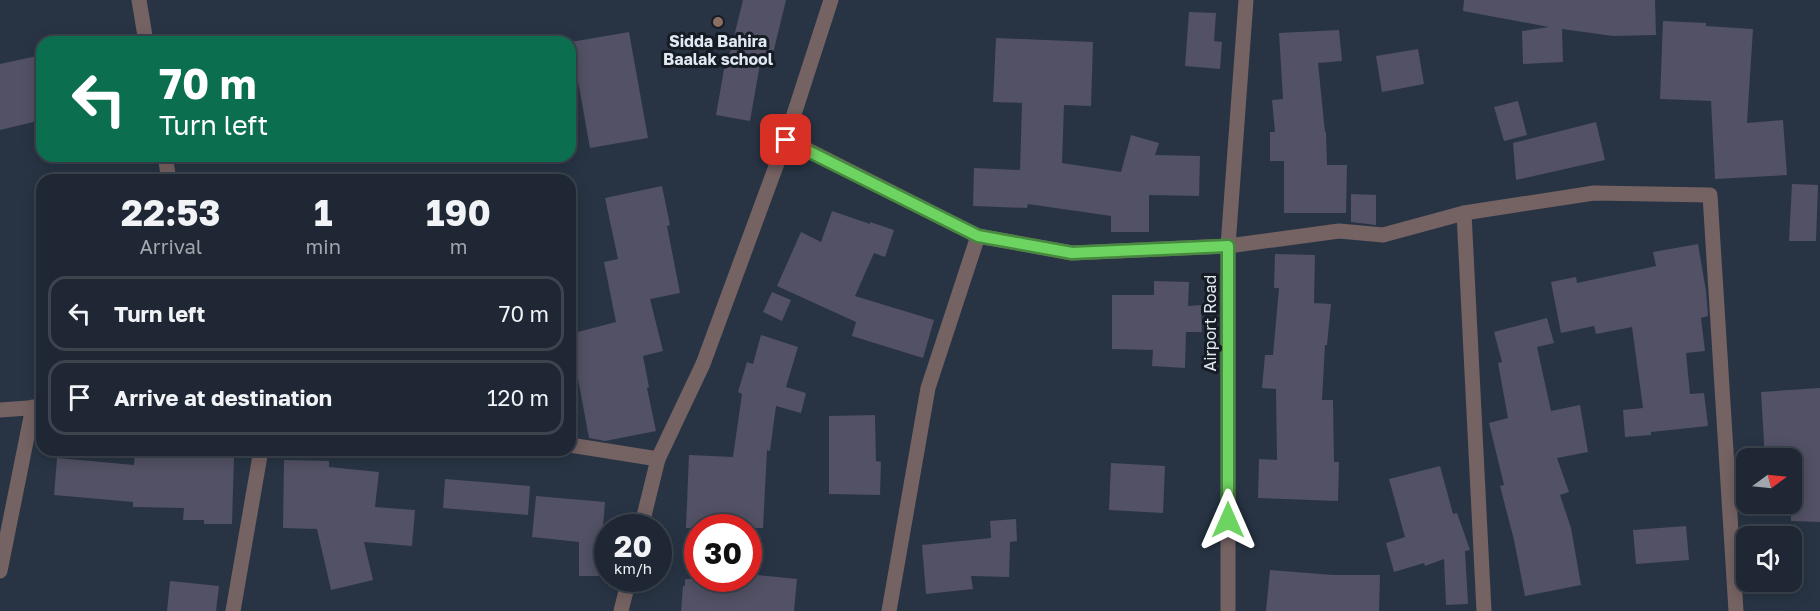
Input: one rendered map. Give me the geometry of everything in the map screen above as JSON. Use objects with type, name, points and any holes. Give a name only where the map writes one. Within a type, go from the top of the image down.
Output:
[{"type":"street","points":[[139,0],[145,36]]},
{"type":"street","points":[[644,514],[658,459],[703,364],[786,140],[831,0]]},
{"type":"street","name":"Airport Road","points":[[1228,611],[1228,246],[1246,0]]},
{"type":"street","points":[[786,140],[978,236],[1072,253],[1228,246],[1339,231],[1383,235],[1464,213],[1594,193],[1710,195],[1736,611]]},
{"type":"street","points":[[1464,213],[1484,611]]},
{"type":"street","points":[[889,611],[928,388],[978,236]]},
{"type":"street","points":[[0,410],[36,407]]},
{"type":"street","points":[[0,571],[36,416]]},
{"type":"street","points":[[576,447],[658,459]]},
{"type":"street","points":[[233,611],[260,456]]},
{"type":"street","points":[[621,611],[626,592]]},
{"type":"building","points":[[743,0],[786,0],[770,66],[760,64],[750,121],[716,115],[724,69],[726,69]]},
{"type":"building","points":[[1464,0],[1655,0],[1656,35],[1613,36],[1562,29],[1563,62],[1523,64],[1522,31],[1549,27],[1463,11]]},
{"type":"building","points":[[1189,12],[1216,13],[1214,41],[1222,42],[1220,69],[1185,66]]},
{"type":"building","points":[[1663,21],[1706,23],[1706,26],[1753,29],[1747,123],[1783,120],[1787,175],[1715,179],[1711,101],[1660,99]]},
{"type":"building","points":[[1339,30],[1342,61],[1318,63],[1326,132],[1327,165],[1347,165],[1346,213],[1284,213],[1284,161],[1270,161],[1270,132],[1275,132],[1272,100],[1283,99],[1279,33]]},
{"type":"building","points":[[629,32],[648,138],[590,148],[576,70],[576,41]]},
{"type":"building","points":[[996,38],[1093,42],[1091,106],[1064,105],[1062,163],[1121,172],[1131,135],[1159,143],[1155,155],[1200,156],[1199,196],[1149,195],[1149,232],[1111,232],[1111,216],[1028,204],[1027,208],[973,206],[974,168],[1020,170],[1022,103],[993,102]]},
{"type":"building","points":[[1418,49],[1424,84],[1382,92],[1376,56]]},
{"type":"building","points":[[36,56],[36,121],[0,130],[0,64]]},
{"type":"building","points":[[1518,101],[1527,135],[1504,141],[1494,107]]},
{"type":"building","points":[[1596,122],[1605,160],[1516,180],[1513,143]]},
{"type":"building","points":[[1792,184],[1818,185],[1816,241],[1789,241]]},
{"type":"building","points":[[662,186],[680,293],[650,299],[663,351],[643,356],[656,431],[605,441],[589,438],[576,368],[576,332],[616,322],[604,262],[618,259],[605,198]]},
{"type":"building","points":[[1351,194],[1376,195],[1376,225],[1351,222]]},
{"type":"building","points":[[832,211],[894,230],[885,257],[874,253],[855,296],[934,320],[923,358],[852,336],[856,322],[777,286],[801,232],[821,242]]},
{"type":"building","points":[[1698,244],[1708,316],[1701,318],[1705,351],[1686,353],[1690,394],[1704,393],[1708,426],[1625,437],[1623,410],[1643,408],[1632,327],[1596,334],[1594,326],[1561,333],[1551,282],[1576,277],[1577,283],[1656,266],[1653,252]]},
{"type":"building","points":[[1275,254],[1315,255],[1314,303],[1331,304],[1327,345],[1325,345],[1322,400],[1333,400],[1334,462],[1339,462],[1338,501],[1258,498],[1259,459],[1277,460],[1276,389],[1262,388],[1265,355],[1273,355],[1279,288],[1274,288]]},
{"type":"building","points":[[1154,281],[1189,282],[1188,306],[1201,305],[1202,332],[1186,332],[1185,368],[1152,366],[1153,350],[1112,349],[1112,295],[1154,295]]},
{"type":"building","points":[[772,292],[791,300],[782,321],[763,312]]},
{"type":"building","points":[[1547,318],[1554,343],[1537,347],[1551,411],[1580,405],[1588,452],[1557,458],[1569,492],[1560,495],[1571,528],[1581,585],[1525,596],[1500,486],[1504,485],[1489,423],[1508,418],[1498,363],[1502,362],[1494,332]]},
{"type":"building","points":[[761,335],[798,347],[786,387],[806,393],[801,413],[776,406],[770,451],[767,450],[763,528],[762,514],[687,514],[689,455],[733,457],[742,394],[738,392],[747,362],[753,364]]},
{"type":"building","points":[[1820,388],[1820,522],[1791,521],[1791,514],[1802,514],[1802,448],[1764,448],[1761,392]]},
{"type":"building","points":[[875,415],[876,461],[881,462],[880,495],[829,494],[829,416]]},
{"type":"building","points":[[135,456],[234,458],[232,524],[204,524],[204,520],[183,520],[184,508],[133,507],[133,502],[54,495],[57,458],[134,465]]},
{"type":"building","points":[[284,460],[329,461],[329,467],[379,472],[375,507],[415,510],[412,546],[364,542],[373,580],[331,590],[317,529],[283,528]]},
{"type":"building","points":[[1111,463],[1165,466],[1163,513],[1109,510]]},
{"type":"building","points":[[1440,466],[1453,514],[1457,513],[1470,550],[1465,551],[1468,604],[1446,605],[1444,559],[1425,566],[1424,563],[1394,572],[1386,543],[1405,537],[1389,479]]},
{"type":"building","points":[[445,479],[530,486],[528,515],[443,508]]},
{"type":"building","points":[[536,496],[605,502],[604,514],[594,514],[594,576],[579,576],[579,542],[532,537]]},
{"type":"building","points":[[1016,519],[1017,541],[1010,542],[1009,577],[971,576],[973,589],[926,594],[922,545],[991,538],[990,521]]},
{"type":"building","points":[[1686,526],[1689,560],[1636,564],[1633,530]]},
{"type":"building","points":[[1270,570],[1333,575],[1380,575],[1379,611],[1266,611]]},
{"type":"building","points":[[762,575],[797,579],[794,611],[681,611],[683,586],[684,592],[762,592]]},
{"type":"building","points":[[170,581],[219,586],[216,611],[167,611]]},
{"type":"place","name":"Sidda Bahira Baalak school","points":[[718,22]]},
{"type":"route","points":[[786,140],[978,236],[1072,253],[1228,246],[1228,520]]}]
